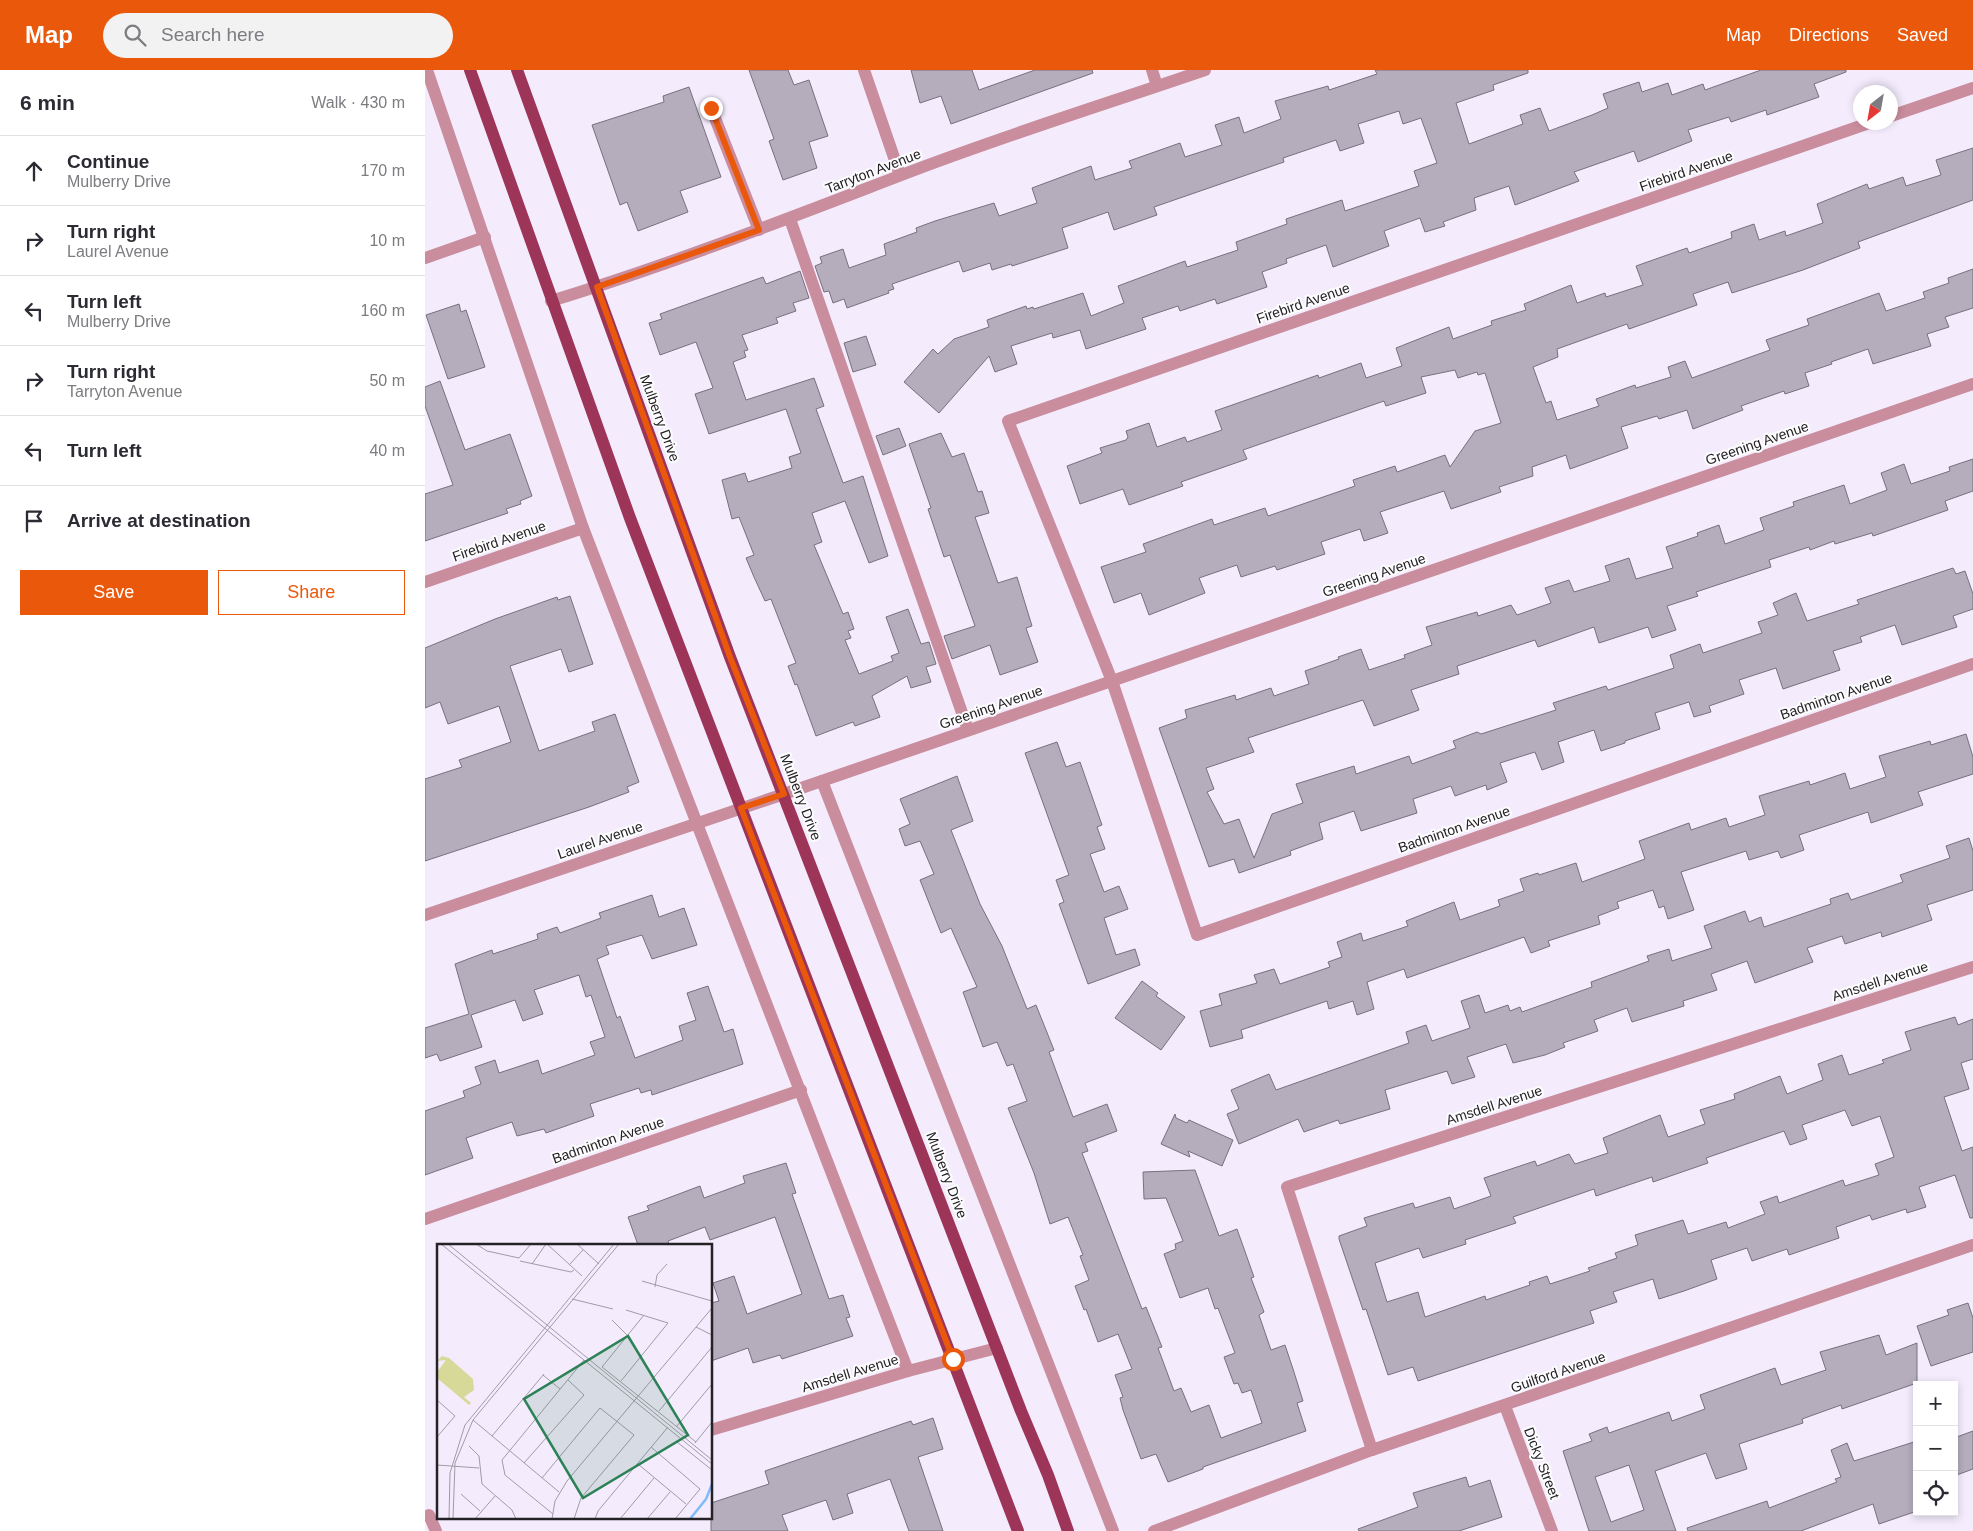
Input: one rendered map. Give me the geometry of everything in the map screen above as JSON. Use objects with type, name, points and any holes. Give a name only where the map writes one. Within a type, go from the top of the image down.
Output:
[{"type":"main road","points":[[470,70],[630,518],[1018,1531]]},
{"type":"main road","name":"Mulberry Drive","points":[[517,70],[730,657],[997,1348],[1048,1475],[1068,1531]]},
{"type":"street","points":[[427,70],[583,528],[908,1371]]},
{"type":"street","points":[[864,70],[900,175]]},
{"type":"street","points":[[1152,70],[1157,86]]},
{"type":"street","name":"Tarryton Avenue","points":[[551,301],[597,287],[790,219],[900,175],[1205,70]]},
{"type":"street","points":[[1898,114],[1973,88]]},
{"type":"street","points":[[711,108],[759,230]]},
{"type":"street","name":"Firebird Avenue","points":[[1112,681],[1008,421],[1853,129]]},
{"type":"street","points":[[790,219],[968,730]]},
{"type":"street","points":[[425,258],[485,237]]},
{"type":"street","name":"Greening Avenue","points":[[784,794],[1973,384]]},
{"type":"street","name":"Firebird Avenue","points":[[425,582],[583,528]]},
{"type":"street","name":"Badminton Avenue","points":[[1112,681],[1197,935],[1973,664]]},
{"type":"street","points":[[822,781],[1113,1531]]},
{"type":"street","name":"Laurel Avenue","points":[[425,915],[784,794]]},
{"type":"street","name":"Amsdell Avenue","points":[[1372,1450],[1287,1187],[1973,967]]},
{"type":"street","name":"Badminton Avenue","points":[[425,1218],[801,1090]]},
{"type":"street","name":"Guilford Avenue","points":[[1154,1531],[1372,1450],[1973,1245]]},
{"type":"street","name":"Amsdell Avenue","points":[[713,1429],[908,1371],[997,1348]]},
{"type":"street","name":"Dicky Street","points":[[1505,1406],[1552,1531]]},
{"type":"street","points":[[431,1515],[435,1531]]},
{"type":"building","points":[[749,70],[788,70],[794,85],[809,80],[828,136],[809,142],[817,168],[783,180],[769,141],[774,139]]},
{"type":"building","points":[[911,70],[972,70],[979,90],[1035,70],[1092,70],[1093,73],[951,124],[941,96],[920,103]]},
{"type":"building","points":[[1375,70],[1528,70],[1528,73],[1493,85],[1494,90],[1456,103],[1469,144],[1523,124],[1520,115],[1540,108],[1549,131],[1608,108],[1603,94],[1639,82],[1642,92],[1668,83],[1672,95],[1703,84],[1705,90],[1761,70],[1846,70],[1846,72],[1814,84],[1819,97],[1767,115],[1766,110],[1731,122],[1729,117],[1688,130],[1692,141],[1638,162],[1634,151],[1574,172],[1579,181],[1515,205],[1509,186],[1474,198],[1476,210],[1443,222],[1445,226],[1425,232],[1420,218],[1384,231],[1389,246],[1333,267],[1326,245],[1286,259],[1287,263],[1262,272],[1267,287],[1217,304],[1215,299],[1180,311],[1178,306],[1142,318],[1146,329],[1086,349],[1080,330],[1053,338],[1052,333],[1011,346],[1017,364],[995,372],[989,356],[939,413],[904,382],[933,349],[938,354],[954,339],[989,327],[987,320],[1026,306],[1027,309],[1033,307],[1034,309],[1083,293],[1091,316],[1124,303],[1118,286],[1185,261],[1187,267],[1238,250],[1236,242],[1287,224],[1286,219],[1342,200],[1345,211],[1419,186],[1414,171],[1437,163],[1421,118],[1403,124],[1399,111],[1358,124],[1364,143],[1340,151],[1336,140],[1283,158],[1284,162],[1154,207],[1157,215],[1114,230],[1108,212],[1062,228],[1068,248],[1012,266],[1011,264],[992,270],[990,263],[963,272],[959,261],[892,284],[894,289],[888,291],[889,293],[847,308],[844,299],[833,303],[829,291],[824,292],[815,266],[822,263],[820,257],[843,249],[849,268],[886,255],[884,244],[917,232],[916,228],[935,221],[994,203],[999,216],[1037,203],[1032,188],[1091,166],[1095,180],[1132,168],[1129,161],[1180,143],[1185,157],[1222,145],[1215,125],[1239,117],[1244,133],[1281,119],[1275,101],[1328,86],[1329,90],[1377,74]]},
{"type":"building","points":[[689,87],[721,177],[680,191],[688,212],[638,231],[627,202],[620,205],[592,125],[664,102],[663,96]]},
{"type":"building","points":[[1973,148],[1973,200],[1858,242],[1860,248],[1803,270],[1732,293],[1728,282],[1693,294],[1697,305],[1629,329],[1627,324],[1557,349],[1558,357],[1533,367],[1546,403],[1551,401],[1557,420],[1599,406],[1596,399],[1635,385],[1636,388],[1671,377],[1668,367],[1685,361],[1692,378],[1770,350],[1766,340],[1809,325],[1807,319],[1879,293],[1886,311],[1925,298],[1923,292],[1949,283],[1948,278],[1973,269],[1973,308],[1945,317],[1949,327],[1927,334],[1931,346],[1873,364],[1868,349],[1805,373],[1809,386],[1785,394],[1784,391],[1741,406],[1743,410],[1693,429],[1687,410],[1659,419],[1657,416],[1621,427],[1628,448],[1570,469],[1566,455],[1532,467],[1533,476],[1499,487],[1501,492],[1451,509],[1444,491],[1380,512],[1388,533],[1364,541],[1360,529],[1321,542],[1325,554],[1277,570],[1275,566],[1241,577],[1237,565],[1199,578],[1205,593],[1149,615],[1141,593],[1114,603],[1101,567],[1146,552],[1143,544],[1212,519],[1214,525],[1265,508],[1268,516],[1355,486],[1353,480],[1395,466],[1397,472],[1445,455],[1450,467],[1475,431],[1501,423],[1485,373],[1478,375],[1477,372],[1458,378],[1455,370],[1421,377],[1426,393],[1386,406],[1384,401],[1243,450],[1247,459],[1181,482],[1183,486],[1129,505],[1123,489],[1080,504],[1067,466],[1102,453],[1100,448],[1126,440],[1128,437],[1126,431],[1149,423],[1157,447],[1185,437],[1187,442],[1222,430],[1215,411],[1318,375],[1319,378],[1361,363],[1366,378],[1402,366],[1396,348],[1449,327],[1453,339],[1492,325],[1491,321],[1526,310],[1524,304],[1571,285],[1577,303],[1605,293],[1606,297],[1643,285],[1636,266],[1687,248],[1689,253],[1732,238],[1731,232],[1754,224],[1759,240],[1785,231],[1786,236],[1823,223],[1817,204],[1867,184],[1869,189],[1903,177],[1906,186],[1941,175],[1936,160]]},
{"type":"building","points":[[800,271],[809,298],[793,303],[796,311],[776,318],[778,323],[742,335],[748,350],[744,351],[746,357],[733,362],[746,400],[814,378],[824,406],[816,409],[843,483],[863,476],[888,556],[869,563],[845,501],[812,513],[822,542],[814,545],[843,614],[848,612],[854,629],[848,631],[851,638],[845,640],[859,674],[893,661],[891,656],[899,653],[886,617],[908,609],[921,644],[929,642],[936,664],[926,667],[931,682],[911,688],[907,676],[872,696],[880,717],[855,726],[853,722],[816,736],[797,684],[795,685],[788,666],[796,663],[771,599],[765,601],[746,558],[754,555],[739,517],[732,519],[722,480],[745,473],[748,482],[792,468],[789,457],[801,453],[786,409],[709,434],[695,394],[713,388],[696,342],[660,355],[649,323],[662,319],[660,314],[763,277],[766,284]]},
{"type":"building","points":[[459,304],[461,312],[466,310],[485,367],[448,379],[426,315]]},
{"type":"building","points":[[866,336],[876,365],[853,372],[844,343]]},
{"type":"building","points":[[440,381],[465,450],[510,434],[532,496],[520,501],[521,504],[506,509],[508,513],[425,541],[425,494],[453,485],[425,406],[425,387]]},
{"type":"building","points":[[899,428],[906,446],[883,455],[876,436]]},
{"type":"building","points":[[941,433],[952,457],[964,453],[978,492],[982,491],[989,513],[975,517],[998,583],[1017,577],[1032,626],[1026,628],[1038,662],[1000,675],[990,645],[952,659],[944,636],[975,626],[950,555],[944,557],[928,509],[931,508],[909,444]]},
{"type":"building","points":[[1973,459],[1973,491],[1945,501],[1948,510],[1873,536],[1872,533],[1835,544],[1834,541],[1810,550],[1809,547],[1769,560],[1771,567],[1696,592],[1698,596],[1667,606],[1676,630],[1652,638],[1648,627],[1599,643],[1594,627],[1538,647],[1535,640],[1457,666],[1459,674],[1411,690],[1419,710],[1374,726],[1363,700],[1248,738],[1254,752],[1206,768],[1214,789],[1207,792],[1224,824],[1239,819],[1254,858],[1272,814],[1303,803],[1296,784],[1354,766],[1356,774],[1409,756],[1412,764],[1456,748],[1453,741],[1477,732],[1481,734],[1556,710],[1553,703],[1606,686],[1608,690],[1674,668],[1670,655],[1700,644],[1703,653],[1762,633],[1758,622],[1778,615],[1773,603],[1796,593],[1807,621],[1859,604],[1857,600],[1953,568],[1956,574],[1965,571],[1973,594],[1973,609],[1953,616],[1957,627],[1902,645],[1895,625],[1860,637],[1862,642],[1833,651],[1840,670],[1783,689],[1776,668],[1739,680],[1744,694],[1709,706],[1711,712],[1694,717],[1689,702],[1655,713],[1660,729],[1625,741],[1625,743],[1601,751],[1594,730],[1558,742],[1564,762],[1542,770],[1535,752],[1500,763],[1507,782],[1487,790],[1486,785],[1455,796],[1451,786],[1413,799],[1417,813],[1361,831],[1354,811],[1319,823],[1323,839],[1290,851],[1291,855],[1239,873],[1234,859],[1209,867],[1159,728],[1187,718],[1185,710],[1235,695],[1236,700],[1271,688],[1274,696],[1309,684],[1305,671],[1361,649],[1369,670],[1405,658],[1404,655],[1432,645],[1426,627],[1477,612],[1478,616],[1511,605],[1517,615],[1551,603],[1545,588],[1569,580],[1574,592],[1610,581],[1605,566],[1629,558],[1636,579],[1673,568],[1666,547],[1698,536],[1697,533],[1719,525],[1725,544],[1764,530],[1760,518],[1794,506],[1793,502],[1844,485],[1850,504],[1887,490],[1881,473],[1904,464],[1911,484],[1950,471],[1949,467]]},
{"type":"building","points":[[570,596],[593,664],[569,672],[561,649],[510,666],[539,751],[595,731],[592,722],[615,714],[639,782],[627,787],[629,792],[589,807],[425,861],[425,779],[462,767],[459,760],[511,742],[499,706],[448,724],[440,702],[425,708],[425,648],[495,619],[557,597],[558,600]]},
{"type":"building","points":[[1966,734],[1973,757],[1973,774],[1918,792],[1923,805],[1871,823],[1868,812],[1799,835],[1804,850],[1781,858],[1778,851],[1749,860],[1746,851],[1681,872],[1694,910],[1668,919],[1664,906],[1659,908],[1653,890],[1617,902],[1619,908],[1598,916],[1600,924],[1548,941],[1550,946],[1531,953],[1524,937],[1407,978],[1404,969],[1367,982],[1374,1009],[1357,1015],[1353,1001],[1329,1009],[1327,1001],[1241,1030],[1243,1038],[1210,1047],[1200,1011],[1222,1005],[1219,994],[1257,983],[1254,975],[1274,969],[1280,984],[1330,967],[1328,962],[1342,957],[1337,942],[1361,933],[1363,941],[1408,926],[1406,921],[1454,902],[1460,920],[1500,906],[1498,900],[1524,891],[1520,879],[1538,873],[1539,875],[1576,863],[1582,882],[1645,859],[1639,841],[1689,823],[1691,830],[1726,818],[1729,827],[1765,815],[1759,796],[1809,781],[1810,785],[1845,773],[1850,789],[1886,777],[1879,756],[1930,741],[1931,745]]},
{"type":"building","points":[[1057,742],[1066,767],[1080,762],[1102,825],[1097,827],[1105,849],[1090,854],[1104,892],[1119,886],[1128,909],[1104,918],[1116,955],[1135,949],[1140,965],[1088,984],[1059,904],[1064,902],[1056,880],[1069,875],[1025,753]]},
{"type":"building","points":[[957,776],[973,821],[951,830],[980,904],[1002,946],[1027,1009],[1036,1005],[1054,1050],[1049,1052],[1073,1117],[1107,1104],[1117,1131],[1085,1143],[1088,1151],[1082,1153],[1142,1309],[1146,1307],[1162,1347],[1158,1348],[1174,1391],[1181,1388],[1191,1412],[1209,1405],[1221,1438],[1262,1423],[1251,1390],[1242,1393],[1238,1383],[1234,1384],[1224,1357],[1235,1353],[1218,1308],[1215,1309],[1208,1288],[1180,1298],[1164,1254],[1176,1249],[1175,1244],[1183,1241],[1166,1198],[1144,1199],[1143,1172],[1195,1170],[1219,1236],[1237,1229],[1254,1277],[1251,1278],[1264,1312],[1259,1315],[1271,1350],[1285,1345],[1303,1401],[1297,1403],[1306,1431],[1203,1467],[1203,1469],[1168,1482],[1156,1454],[1141,1459],[1123,1410],[1120,1398],[1123,1397],[1115,1375],[1132,1369],[1118,1334],[1098,1342],[1086,1309],[1084,1310],[1075,1286],[1089,1280],[1080,1256],[1083,1255],[1068,1217],[1050,1224],[1034,1173],[1008,1108],[1027,1101],[1013,1064],[1007,1066],[997,1042],[983,1047],[963,992],[977,987],[951,928],[941,933],[920,880],[934,874],[920,841],[905,846],[899,829],[910,824],[900,799]]},
{"type":"building","points":[[1969,838],[1973,851],[1973,890],[1927,905],[1932,920],[1882,937],[1881,932],[1845,944],[1842,936],[1807,948],[1813,962],[1755,983],[1747,961],[1711,974],[1717,990],[1683,1001],[1684,1006],[1632,1022],[1627,1008],[1594,1020],[1598,1031],[1563,1043],[1565,1047],[1545,1055],[1513,1063],[1506,1044],[1467,1057],[1475,1077],[1452,1084],[1447,1071],[1385,1090],[1390,1109],[1340,1124],[1338,1120],[1304,1132],[1298,1119],[1239,1144],[1227,1114],[1239,1109],[1231,1090],[1269,1074],[1276,1090],[1409,1043],[1406,1032],[1426,1025],[1432,1041],[1470,1028],[1461,1001],[1479,995],[1485,1013],[1508,1005],[1510,1011],[1520,1007],[1522,1012],[1592,987],[1591,982],[1649,961],[1647,956],[1669,949],[1672,961],[1712,948],[1704,926],[1745,911],[1749,922],[1761,917],[1764,927],[1831,904],[1830,899],[1848,893],[1851,900],[1903,882],[1900,875],[1950,858],[1946,846]]},
{"type":"building","points":[[652,895],[659,917],[684,908],[697,945],[652,959],[642,935],[606,946],[609,954],[597,959],[617,1018],[620,1016],[635,1058],[683,1040],[679,1026],[696,1020],[687,993],[708,986],[724,1032],[733,1029],[743,1064],[652,1095],[651,1090],[641,1093],[639,1088],[590,1104],[594,1116],[546,1133],[544,1129],[517,1136],[512,1122],[466,1138],[473,1158],[425,1175],[425,1111],[465,1097],[463,1091],[481,1084],[475,1067],[495,1060],[499,1073],[538,1060],[542,1074],[595,1055],[590,1042],[605,1037],[591,995],[586,997],[579,975],[534,990],[543,1014],[523,1021],[515,1000],[471,1015],[482,1047],[440,1061],[437,1054],[425,1058],[425,1028],[469,1014],[455,964],[492,950],[493,954],[538,939],[537,934],[557,927],[560,933],[601,918],[599,913]]},
{"type":"building","points":[[1142,981],[1158,993],[1156,996],[1185,1017],[1161,1050],[1115,1018]]},
{"type":"building","points":[[1955,1017],[1958,1025],[1973,1019],[1973,1059],[1961,1063],[1969,1089],[1944,1097],[1962,1151],[1973,1147],[1973,1218],[1970,1218],[1955,1175],[1919,1187],[1926,1207],[1907,1213],[1906,1209],[1872,1220],[1870,1215],[1836,1227],[1839,1238],[1789,1255],[1787,1249],[1752,1261],[1747,1248],[1711,1260],[1717,1279],[1684,1291],[1659,1299],[1653,1279],[1613,1292],[1617,1302],[1590,1311],[1594,1323],[1418,1381],[1413,1367],[1388,1375],[1366,1309],[1363,1310],[1339,1239],[1339,1236],[1367,1226],[1364,1218],[1413,1203],[1415,1208],[1450,1197],[1454,1209],[1491,1196],[1484,1178],[1535,1161],[1537,1166],[1569,1154],[1575,1164],[1608,1153],[1603,1138],[1660,1115],[1668,1137],[1705,1124],[1700,1110],[1735,1099],[1734,1094],[1780,1076],[1787,1094],[1823,1080],[1818,1064],[1842,1055],[1849,1075],[1884,1063],[1882,1060],[1911,1050],[1905,1032]],"holes":[[[1845,1110],[1852,1126],[1880,1116],[1894,1157],[1875,1164],[1879,1175],[1845,1186],[1843,1180],[1779,1203],[1777,1196],[1760,1202],[1765,1214],[1728,1228],[1726,1222],[1688,1234],[1683,1220],[1635,1235],[1638,1245],[1615,1253],[1617,1258],[1588,1268],[1590,1271],[1550,1284],[1547,1276],[1529,1282],[1530,1285],[1486,1300],[1485,1296],[1425,1317],[1418,1292],[1387,1302],[1375,1263],[1419,1248],[1423,1258],[1466,1244],[1465,1240],[1516,1223],[1513,1217],[1594,1189],[1596,1196],[1652,1177],[1653,1182],[1708,1163],[1706,1158],[1784,1131],[1790,1145],[1807,1139],[1802,1125]]]},
{"type":"building","points":[[1175,1114],[1176,1118],[1187,1123],[1189,1120],[1233,1140],[1222,1166],[1188,1151],[1190,1157],[1161,1144]]},
{"type":"building","points":[[786,1163],[796,1193],[792,1194],[829,1299],[843,1295],[850,1317],[846,1318],[853,1336],[782,1359],[780,1355],[753,1363],[748,1348],[713,1360],[713,1302],[719,1301],[713,1283],[734,1276],[747,1314],[802,1294],[775,1217],[710,1240],[705,1227],[668,1241],[669,1244],[638,1244],[628,1217],[649,1210],[647,1206],[700,1186],[704,1198],[745,1183],[743,1176]]},
{"type":"building","points":[[1968,1303],[1973,1318],[1973,1352],[1931,1366],[1917,1326],[1949,1315],[1947,1310]]},
{"type":"building","points":[[1879,1335],[1886,1355],[1917,1343],[1917,1381],[1913,1381],[1913,1384],[1842,1409],[1841,1405],[1802,1419],[1803,1423],[1739,1444],[1747,1469],[1716,1479],[1706,1453],[1655,1471],[1676,1531],[1589,1531],[1563,1451],[1592,1441],[1589,1434],[1607,1427],[1609,1433],[1669,1412],[1672,1421],[1705,1409],[1700,1395],[1775,1368],[1781,1385],[1826,1370],[1820,1352]],"holes":[[[1629,1465],[1644,1510],[1611,1522],[1595,1477]]]},
{"type":"building","points":[[933,1418],[943,1449],[918,1457],[943,1531],[909,1531],[890,1479],[847,1494],[853,1513],[833,1520],[826,1500],[782,1515],[788,1531],[711,1531],[713,1502],[769,1484],[765,1471],[911,1421],[913,1425]]},
{"type":"building","points":[[1973,1431],[1973,1469],[1958,1475],[1958,1471],[1958,1437]]},
{"type":"building","points":[[1913,1442],[1913,1512],[1879,1524],[1873,1504],[1801,1531],[1688,1531],[1687,1528],[1767,1501],[1769,1508],[1837,1482],[1835,1479],[1841,1477],[1831,1450],[1847,1443],[1854,1461]]},
{"type":"building","points":[[1466,1477],[1469,1487],[1490,1480],[1502,1517],[1459,1531],[1359,1531],[1358,1529],[1418,1507],[1413,1493]]},
{"type":"route","points":[[711,108],[759,230],[597,287],[730,657],[784,794],[741,808],[953,1359]]}]
